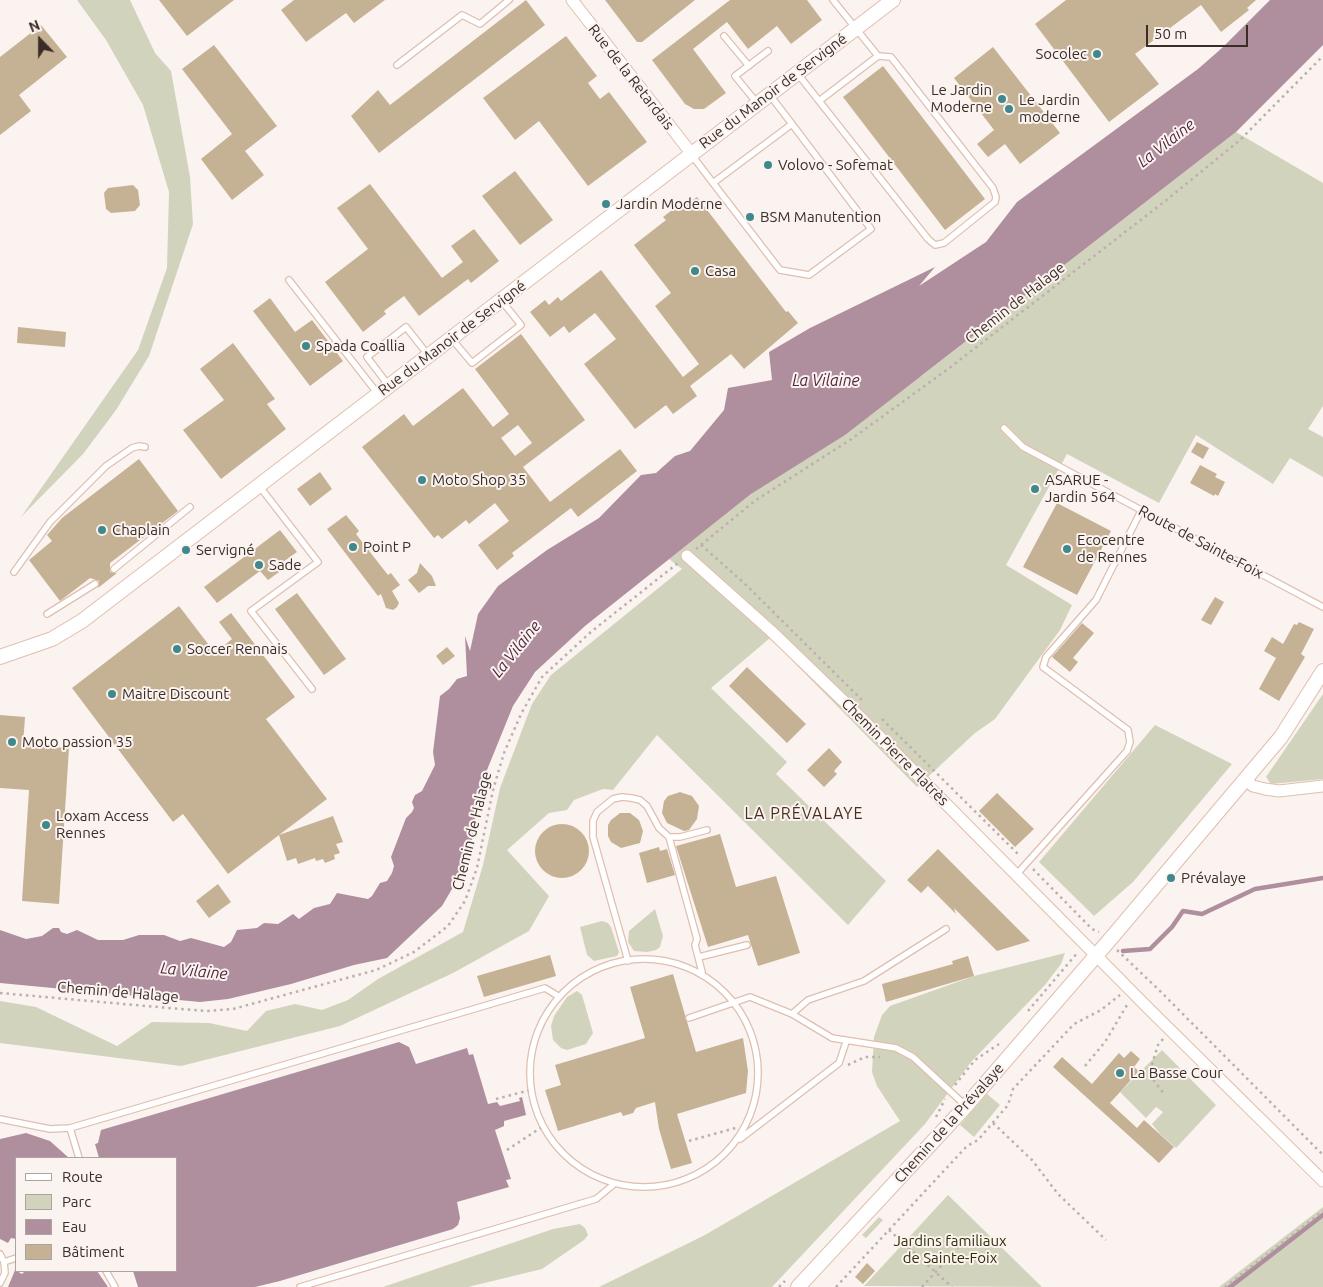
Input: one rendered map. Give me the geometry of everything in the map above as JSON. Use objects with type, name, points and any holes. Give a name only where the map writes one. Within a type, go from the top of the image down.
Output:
[{"type":"street","name":"Rue de la Retardais","points":[[572,0],[691,153]]},
{"type":"street","name":"Rue du Manoir de Servigné","points":[[0,658],[52,639],[82,621],[893,0]]},
{"type":"street","name":"Chemin Pierre Flatrès","points":[[687,556],[771,631],[864,720],[1097,955],[1127,994],[1171,1031],[1323,1181]]},
{"type":"street","points":[[1097,955],[1280,737],[1323,671]]},
{"type":"street","points":[[1244,779],[1253,786],[1279,791],[1323,786]]},
{"type":"street","name":"Chemin de la Prévalaye","points":[[798,1287],[966,1106],[1097,955]]},
{"type":"lane","points":[[396,65],[462,15],[480,24],[510,0]]},
{"type":"lane","points":[[833,0],[878,56]]},
{"type":"lane","points":[[724,36],[749,66]]},
{"type":"lane","points":[[757,103],[735,76],[768,51]]},
{"type":"lane","points":[[797,73],[928,239],[935,245],[944,243],[995,202],[996,197],[993,188],[891,57],[878,56],[819,100]]},
{"type":"lane","points":[[691,153],[780,270],[809,275],[871,229],[770,94]]},
{"type":"lane","points":[[713,183],[792,124]]},
{"type":"lane","points":[[290,280],[383,390]]},
{"type":"lane","points":[[451,338],[472,363],[521,325],[501,300]]},
{"type":"lane","points":[[383,390],[367,357],[406,328],[428,355]]},
{"type":"lane","name":"Route de Sainte-Foix","points":[[1004,428],[1023,447],[1323,607]]},
{"type":"lane","points":[[14,572],[50,522],[106,466],[132,448],[145,447]]},
{"type":"lane","points":[[258,485],[318,562],[251,611],[312,689]]},
{"type":"lane","points":[[114,569],[190,507]]},
{"type":"lane","points":[[1016,875],[1127,751],[1130,742],[1128,730],[1043,667],[1046,657],[1096,600],[1141,511]]},
{"type":"lane","points":[[47,614],[95,584]]},
{"type":"lane","points":[[628,961],[593,837],[593,821],[597,812],[604,804],[622,796],[640,800],[647,806],[659,828],[669,837],[698,939],[695,945],[702,972]]},
{"type":"lane","points":[[669,837],[680,838],[707,830]]},
{"type":"lane","points":[[792,1014],[808,1000],[864,981],[946,929]]},
{"type":"lane","points":[[699,957],[747,944]]},
{"type":"lane","points":[[736,1142],[746,1125],[759,1078],[758,1056],[751,1030],[728,993],[702,972],[659,959],[628,961],[605,966],[575,980],[558,996],[534,1041],[529,1068],[533,1109],[542,1127],[559,1149],[588,1172],[613,1185],[631,1188],[654,1188],[683,1178],[723,1155],[736,1142],[839,1062],[846,1042]]},
{"type":"lane","points":[[0,1119],[50,1129],[70,1128],[545,988],[558,996]]},
{"type":"lane","points":[[689,1018],[750,997],[792,1014],[832,1038],[846,1042],[896,1048],[913,1057],[966,1106]]},
{"type":"lane","points":[[70,1128],[79,1157]]},
{"type":"lane","points":[[300,1287],[596,1199],[613,1185]]},
{"type":"lane","points":[[0,1254],[4,1262],[5,1273],[0,1284]]},
{"type":"lane","points":[[4,1262],[15,1258]]},
{"type":"lane","points":[[107,1272],[115,1287]]},
{"type":"path","name":"Chemin de Halage","points":[[867,705],[743,582],[701,545],[756,500],[850,440],[948,369],[1164,202],[1240,140],[1323,56]]},
{"type":"path","name":"Chemin de Halage","points":[[0,993],[208,1011],[233,1009],[376,970],[414,952],[448,926],[465,901],[472,886],[493,790],[504,753],[521,714],[542,677],[599,626],[687,556]]},
{"type":"path","points":[[881,718],[1092,929],[1103,934],[1108,942],[1161,992],[1323,1155]]},
{"type":"path","points":[[1022,1018],[1085,943]]},
{"type":"path","points":[[1085,1066],[1105,1042],[1125,1012],[1127,994]]},
{"type":"path","points":[[836,1287],[967,1146],[978,1140],[1008,1105],[1013,1090],[1074,1024],[1127,994]]},
{"type":"path","points":[[1164,1094],[1148,1074],[1158,1045],[1171,1031]]},
{"type":"path","points":[[950,1091],[975,1060],[1003,1041]]},
{"type":"path","points":[[845,1067],[856,1059],[865,1057],[886,1058]]},
{"type":"path","points":[[496,1099],[530,1090]]},
{"type":"path","points":[[936,1118],[946,1097],[941,1092]]},
{"type":"path","points":[[993,1123],[1032,1160],[1058,1194],[1106,1240]]},
{"type":"path","points":[[690,1141],[746,1125]]},
{"type":"path","points":[[507,1150],[542,1127]]},
{"type":"path","points":[[1225,1287],[1323,1211]]},
{"type":"path","points":[[889,1230],[952,1287]]},
{"type":"path","points":[[922,1287],[963,1242]]},
{"type":"path","points":[[779,1287],[786,1280]]},
{"type":"green space","points":[[77,0],[130,0],[155,53],[171,71],[190,177],[193,224],[149,356],[116,410],[83,454],[21,517],[138,350],[167,268],[169,192],[143,105],[106,40]]},
{"type":"green space","points":[[1236,132],[1323,183],[1323,406],[1308,429],[1323,437],[1323,477],[1290,458],[1273,484],[1196,435],[1159,503],[1067,454],[1006,565],[1072,605],[1060,630],[995,719],[975,733],[917,787],[770,638],[711,688],[787,762],[776,774],[886,881],[848,925],[657,735],[613,790],[603,789],[574,800],[567,810],[549,813],[507,850],[549,896],[529,931],[453,973],[340,1026],[181,1066],[0,1043],[0,1001],[36,1007],[117,1046],[152,1022],[209,1023],[247,1031],[266,1011],[295,1004],[322,1010],[348,1000],[378,979],[463,932],[483,865],[500,788],[532,704],[551,675],[682,569],[669,559],[751,494],[924,374]]},
{"type":"green space","points":[[1323,694],[1323,779],[1271,784],[1266,777]]},
{"type":"green space","points":[[1155,725],[1232,764],[1133,882],[1094,916],[1039,862]]},
{"type":"green space","points":[[655,909],[663,936],[660,947],[647,952],[634,951],[628,942],[629,931]]},
{"type":"green space","points":[[602,921],[608,923],[611,927],[619,952],[617,956],[594,961],[587,955],[580,927]]},
{"type":"green space","points":[[1065,953],[1061,964],[1045,985],[971,1062],[925,1124],[772,1287],[599,1287],[705,1235],[900,1121],[877,1086],[872,1072],[874,1037],[882,1015],[890,1006],[974,976]]},
{"type":"green space","points":[[577,991],[582,995],[593,1033],[586,1044],[567,1050],[561,1048],[553,1040],[551,1026],[554,1016],[567,997]]},
{"type":"green space","name":"La Basse Cour","points":[[1162,1050],[1216,1105],[1176,1148],[1152,1124],[1163,1112],[1156,1107],[1146,1118],[1120,1092]]},
{"type":"green space","points":[[987,1094],[1000,1105],[974,1137],[960,1125]]},
{"type":"green space","name":"Jardins familiaux de Sainte-Foix","points":[[948,1195],[1042,1287],[864,1286]]},
{"type":"green space","points":[[1323,1207],[1323,1287],[1219,1287]]},
{"type":"green space","name":"Jardins familiaux de Sainte-Foix","points":[[879,1217],[883,1220],[866,1238],[862,1235]]},
{"type":"green space","points":[[580,1224],[585,1228],[588,1235],[584,1240],[542,1269],[468,1287],[383,1287],[553,1229]]},
{"type":"water","name":"La Vilaine","points":[[1270,0],[1323,0],[1323,45],[1236,132],[845,435],[751,494],[585,626],[535,672],[513,706],[487,770],[476,807],[473,837],[459,877],[442,906],[387,958],[228,999],[200,1002],[0,983],[0,930],[26,939],[42,936],[53,928],[59,928],[61,932],[67,934],[77,930],[98,940],[123,940],[139,935],[164,935],[180,941],[191,938],[224,947],[231,942],[237,930],[257,928],[264,923],[278,924],[293,914],[299,919],[314,908],[330,904],[337,893],[368,899],[372,896],[380,883],[387,881],[392,873],[394,866],[391,857],[406,818],[414,808],[412,802],[415,795],[422,791],[435,765],[433,752],[440,696],[457,679],[467,676],[465,636],[470,651],[478,614],[498,586],[547,550],[599,518],[641,475],[656,473],[675,456],[690,451],[724,410],[728,388],[772,380],[769,352],[810,328],[935,267],[919,286],[986,242],[1017,202],[1198,69]]},
{"type":"water","points":[[399,1042],[409,1047],[416,1064],[467,1048],[469,1055],[473,1054],[488,1104],[497,1102],[500,1106],[520,1101],[519,1098],[522,1097],[526,1115],[504,1121],[504,1126],[495,1130],[511,1179],[506,1180],[509,1187],[457,1202],[460,1218],[458,1225],[453,1229],[255,1287],[138,1287],[133,1272],[178,1272],[178,1157],[99,1157],[95,1144],[98,1143],[101,1130]]},
{"type":"water","points":[[26,1133],[50,1141],[68,1157],[15,1157],[15,1239],[11,1238],[8,1243],[0,1239],[0,1139]]},
{"type":"water","points":[[15,1270],[15,1272],[22,1274],[24,1272],[98,1272],[108,1287],[8,1287]]},
{"type":"building","points":[[159,0],[234,0],[187,36]]},
{"type":"building","points":[[294,0],[385,0],[354,23],[346,13],[306,42],[281,10]]},
{"type":"building","points":[[526,0],[545,25],[379,153],[351,116],[378,90],[390,105]]},
{"type":"building","points":[[605,0],[695,0],[642,42],[637,42]]},
{"type":"building","points":[[730,0],[807,0],[822,20],[791,44],[777,26],[748,49],[727,22],[693,49],[726,93],[704,109],[694,109],[685,104],[652,60]]},
{"type":"building","name":"Socolec","points":[[1066,0],[1256,0],[1247,8],[1249,10],[1221,32],[1201,5],[1135,54],[1159,84],[1109,122],[1035,24]]},
{"type":"building","points":[[41,25],[67,57],[19,95],[31,111],[0,135],[0,57]]},
{"type":"building","points":[[566,36],[597,76],[588,83],[600,99],[609,92],[647,142],[588,186],[539,121],[515,140],[483,98]]},
{"type":"building","points":[[214,45],[277,126],[245,151],[264,175],[232,200],[201,159],[232,134],[182,69]]},
{"type":"building","name":"Le Jardin moderne","points":[[993,47],[1060,133],[1020,164],[1005,144],[988,157],[977,144],[994,130],[954,78]]},
{"type":"building","points":[[883,66],[985,199],[945,230],[843,97]]},
{"type":"building","points":[[515,171],[553,220],[520,245],[482,196]]},
{"type":"building","points":[[370,184],[442,278],[463,262],[451,246],[474,229],[499,261],[471,283],[468,279],[419,316],[404,296],[384,311],[386,314],[363,332],[325,282],[368,249],[337,208]]},
{"type":"building","points":[[133,185],[138,190],[140,205],[135,211],[111,213],[106,209],[104,193],[108,188]]},
{"type":"building","points":[[697,197],[786,312],[788,311],[798,323],[744,369],[731,354],[690,386],[697,396],[673,414],[666,405],[635,429],[584,364],[616,339],[595,313],[569,333],[564,326],[550,337],[530,312],[545,300],[549,305],[558,297],[561,301],[601,270],[683,377],[699,364],[655,306],[671,293],[634,245],[666,220],[663,217],[676,207],[679,210]]},
{"type":"building","name":"Spada Coallia","points":[[270,298],[295,332],[312,320],[343,361],[310,386],[253,311]]},
{"type":"building","points":[[18,327],[66,332],[65,347],[17,343]]},
{"type":"building","points":[[521,334],[585,420],[523,467],[550,502],[620,449],[637,471],[578,517],[571,508],[512,553],[514,556],[497,570],[478,545],[509,521],[495,503],[469,524],[466,520],[442,539],[438,535],[434,538],[362,447],[404,414],[413,426],[463,388],[493,427],[509,414],[475,369]],"holes":[[[518,425],[532,443],[515,456],[501,438]]]},
{"type":"building","points":[[233,343],[275,399],[267,404],[286,429],[221,479],[183,430],[224,400],[200,369]]},
{"type":"building","points":[[1197,442],[1209,448],[1203,459],[1191,452]]},
{"type":"building","name":"Chaplain","points":[[139,459],[178,511],[110,563],[110,572],[117,573],[98,588],[99,581],[90,578],[60,601],[29,560],[52,541],[47,535],[62,518]]},
{"type":"building","points":[[1200,465],[1217,474],[1215,477],[1225,482],[1218,496],[1215,494],[1214,496],[1190,483]]},
{"type":"building","points":[[320,472],[332,489],[310,506],[297,489]]},
{"type":"building","name":"Ecocentre de Rennes","points":[[1057,503],[1111,531],[1077,595],[1023,567]]},
{"type":"building","name":"Point P","points":[[346,515],[359,531],[356,534],[388,575],[391,573],[400,585],[392,591],[399,603],[393,610],[386,608],[381,594],[378,596],[327,529]]},
{"type":"building","name":"Sade","points":[[280,530],[297,552],[283,562],[286,567],[268,580],[260,571],[217,603],[204,587]]},
{"type":"building","points":[[420,563],[432,576],[436,586],[428,586],[419,593],[408,580],[417,573]]},
{"type":"building","points":[[297,593],[346,659],[324,675],[275,609]]},
{"type":"building","points":[[1215,597],[1224,602],[1211,625],[1201,620]]},
{"type":"building","points":[[179,606],[215,653],[232,639],[219,622],[231,613],[295,697],[266,719],[327,799],[228,874],[183,814],[173,822],[72,688]]},
{"type":"building","points":[[1299,622],[1314,629],[1301,654],[1305,657],[1279,701],[1259,689],[1276,658],[1264,651],[1272,637],[1283,644],[1294,624],[1297,625]]},
{"type":"building","points":[[1082,623],[1094,633],[1073,658],[1078,662],[1070,672],[1052,657]]},
{"type":"building","points":[[447,647],[455,656],[443,665],[436,656]]},
{"type":"building","points":[[747,667],[806,724],[787,743],[729,686]]},
{"type":"building","name":"Loxam Access Rennes","points":[[0,715],[25,717],[23,745],[69,748],[59,904],[22,901],[29,790],[0,788]]},
{"type":"building","points":[[829,748],[842,762],[834,771],[837,774],[824,787],[807,770]]},
{"type":"building","points":[[680,792],[692,796],[699,806],[697,819],[689,830],[684,831],[667,823],[662,813],[664,801],[668,796]]},
{"type":"building","points":[[997,793],[1034,829],[1015,847],[979,811]]},
{"type":"building","points":[[620,813],[630,813],[639,820],[643,831],[640,843],[621,848],[611,842],[608,836],[608,825]]},
{"type":"building","points":[[333,816],[343,842],[336,844],[340,853],[334,855],[335,859],[325,863],[323,859],[316,861],[315,858],[298,864],[296,858],[287,861],[279,835]]},
{"type":"building","points":[[562,824],[572,826],[581,832],[587,841],[589,851],[587,861],[581,870],[572,876],[562,878],[552,876],[543,870],[537,861],[535,851],[537,841],[543,832],[552,826]]},
{"type":"building","points":[[720,834],[736,887],[776,876],[800,953],[758,966],[748,935],[708,947],[676,846]]},
{"type":"building","points":[[659,847],[660,851],[667,849],[675,875],[647,883],[639,853]]},
{"type":"building","points":[[938,849],[1030,941],[997,951],[954,908],[956,914],[928,886],[921,893],[907,880]]},
{"type":"building","points":[[218,884],[231,902],[209,918],[196,901]]},
{"type":"building","points":[[550,955],[556,976],[484,997],[477,976]]},
{"type":"building","points":[[968,956],[974,976],[886,1002],[882,984],[953,964],[952,961]]},
{"type":"building","points":[[673,974],[696,1052],[743,1038],[748,1071],[746,1093],[677,1114],[692,1163],[671,1169],[659,1129],[655,1102],[636,1108],[633,1113],[623,1116],[621,1112],[558,1131],[545,1090],[561,1085],[555,1065],[645,1038],[630,987]]},
{"type":"building","points":[[1131,1051],[1140,1059],[1134,1067],[1139,1071],[1110,1103],[1137,1128],[1144,1120],[1174,1147],[1159,1163],[1053,1067],[1062,1057],[1092,1084],[1119,1053],[1124,1058]]},
{"type":"building","points":[[867,1263],[875,1271],[863,1284],[855,1277]]},
{"type":"waterway","points":[[1123,951],[1150,949],[1172,927],[1183,911],[1202,914],[1255,889],[1323,878]]},
{"type":"waterway","points":[[1230,1287],[1323,1215]]},
{"type":"place","name":"Socolec","points":[[1097,54]]},
{"type":"place","name":"Le Jardin Moderne","points":[[1002,99]]},
{"type":"place","name":"Le Jardin moderne","points":[[1009,109]]},
{"type":"place","name":"Volovo - Sofemat","points":[[768,165]]},
{"type":"place","name":"Jardin Moderne","points":[[606,204]]},
{"type":"place","name":"BSM Manutention","points":[[750,217]]},
{"type":"place","name":"Casa","points":[[695,271]]},
{"type":"place","name":"Spada Coallia","points":[[306,346]]},
{"type":"place","name":"Moto Shop 35","points":[[422,480]]},
{"type":"place","name":"ASARUE - Jardin 564","points":[[1035,489]]},
{"type":"place","name":"Chaplain","points":[[102,530]]},
{"type":"place","name":"Point P","points":[[353,547]]},
{"type":"place","name":"Ecocentre de Rennes","points":[[1067,549]]},
{"type":"place","name":"Servigné","points":[[186,550]]},
{"type":"place","name":"Sade","points":[[259,565]]},
{"type":"place","name":"Soccer Rennais","points":[[177,649]]},
{"type":"place","name":"Maitre Discount","points":[[112,694]]},
{"type":"place","name":"Moto passion 35","points":[[12,742]]},
{"type":"place","name":"Loxam Access Rennes","points":[[46,825]]},
{"type":"place","name":"Prévalaye","points":[[1171,878]]},
{"type":"place","name":"La Basse Cour","points":[[1120,1073]]},
{"type":"district","name":"LA PRÉVALAYE","points":[[804,814]]}]
